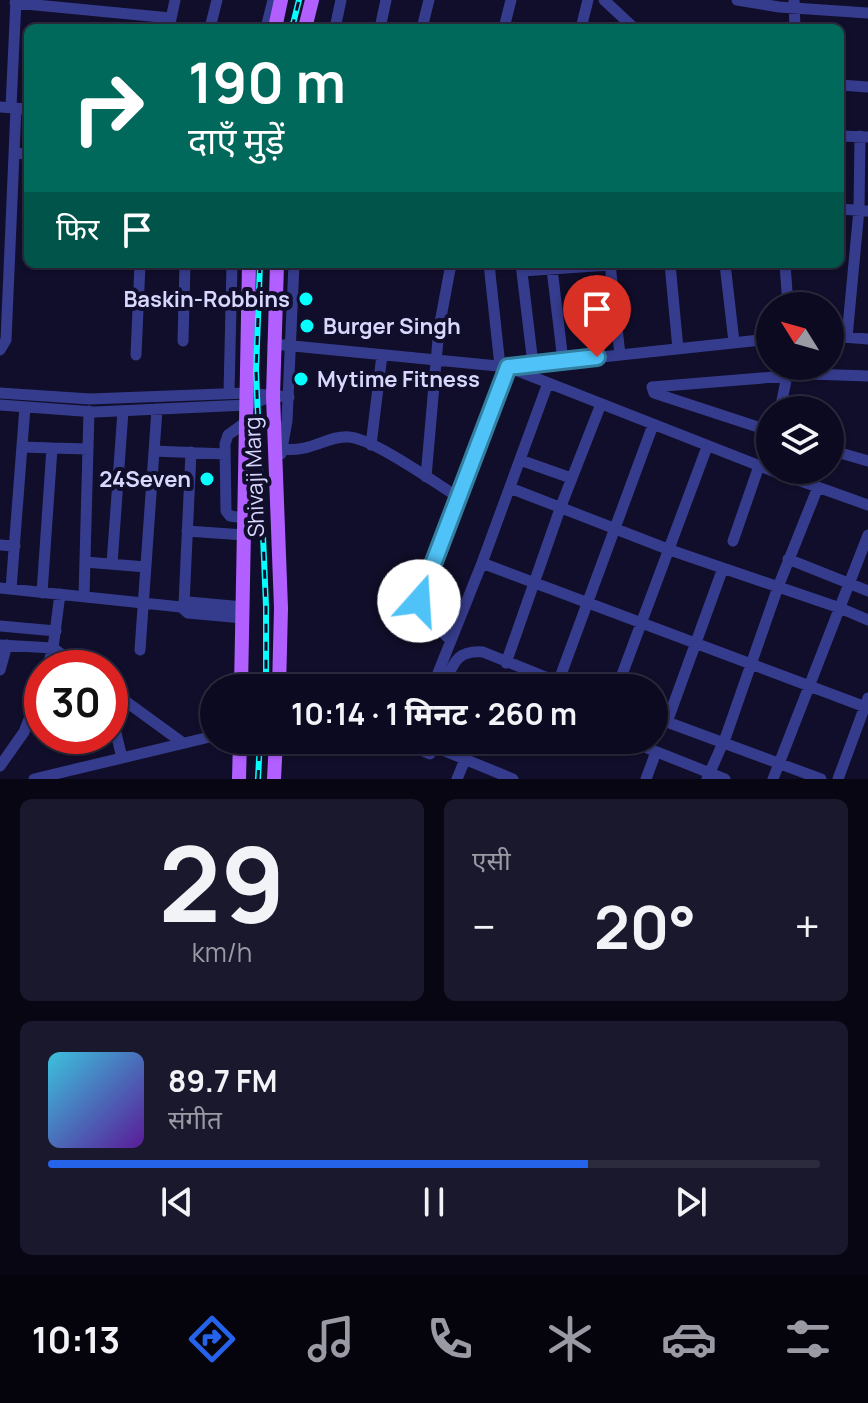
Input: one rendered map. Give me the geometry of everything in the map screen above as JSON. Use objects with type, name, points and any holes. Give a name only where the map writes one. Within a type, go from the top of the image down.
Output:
[{"type":"main road","points":[[276,24],[281,0]]},
{"type":"main road","points":[[306,24],[312,0]]},
{"type":"main road","name":"Shivaji Marg","points":[[241,674],[249,268]]},
{"type":"main road","name":"Shivaji Marg","points":[[277,268],[273,396],[281,608],[279,674]]},
{"type":"main road","points":[[239,779],[240,754]]},
{"type":"main road","points":[[274,779],[275,754]]},
{"type":"street","points":[[0,350],[6,340],[18,187],[14,153],[16,2],[85,4],[170,23],[175,0]]},
{"type":"street","points":[[211,24],[217,0]]},
{"type":"street","points":[[267,24],[273,0]]},
{"type":"street","points":[[336,24],[341,0]]},
{"type":"street","points":[[381,24],[386,0]]},
{"type":"street","points":[[423,24],[429,0]]},
{"type":"street","points":[[505,24],[511,0]]},
{"type":"street","points":[[582,24],[588,0]]},
{"type":"street","points":[[604,0],[630,24]]},
{"type":"street","points":[[737,0],[868,13]]},
{"type":"street","points":[[788,24],[790,4]]},
{"type":"street","points":[[790,4],[794,24]]},
{"type":"street","points":[[14,46],[24,47]]},
{"type":"street","points":[[844,85],[868,87]]},
{"type":"street","points":[[844,136],[864,137],[863,210],[847,337]]},
{"type":"street","points":[[14,153],[24,154]]},
{"type":"street","points":[[136,355],[140,268]]},
{"type":"street","points":[[183,341],[185,268]]},
{"type":"street","points":[[229,393],[232,268]]},
{"type":"street","points":[[276,482],[289,397],[294,268]]},
{"type":"street","points":[[426,477],[435,361],[450,268]]},
{"type":"street","points":[[450,640],[424,612],[419,601],[504,366],[490,268]]},
{"type":"street","points":[[533,364],[521,268],[564,268]]},
{"type":"street","points":[[610,268],[620,355]]},
{"type":"street","points":[[670,268],[678,349]]},
{"type":"street","points":[[725,268],[734,342]]},
{"type":"street","points":[[785,268],[787,292]]},
{"type":"street","points":[[552,269],[563,361]]},
{"type":"street","points":[[844,337],[868,339]]},
{"type":"street","points":[[273,344],[504,366],[756,340]]},
{"type":"street","points":[[371,445],[382,355]]},
{"type":"street","points":[[504,366],[756,465]]},
{"type":"street","points":[[844,375],[868,376]]},
{"type":"street","points":[[756,379],[652,387],[654,393],[756,426]]},
{"type":"street","points":[[437,674],[548,383]]},
{"type":"street","points":[[0,393],[90,399],[229,393],[247,399]]},
{"type":"street","points":[[0,405],[123,411],[289,397]]},
{"type":"street","points":[[506,663],[571,478],[601,404]]},
{"type":"street","points":[[25,407],[15,546],[6,589],[182,606]]},
{"type":"street","points":[[140,650],[157,409]]},
{"type":"street","points":[[84,597],[89,411]]},
{"type":"street","points":[[112,564],[123,411]]},
{"type":"street","points":[[244,518],[227,513],[225,454],[228,435],[246,422]]},
{"type":"street","points":[[561,674],[653,425]]},
{"type":"street","points":[[282,449],[311,448],[346,437],[371,445],[458,497]]},
{"type":"street","points":[[22,447],[88,449]]},
{"type":"street","points":[[622,674],[707,447]]},
{"type":"street","points":[[42,593],[52,448]]},
{"type":"street","points":[[154,451],[225,454]]},
{"type":"street","points":[[191,452],[182,606],[188,613],[243,612]]},
{"type":"street","points":[[844,454],[868,461]]},
{"type":"street","points":[[520,460],[571,478]]},
{"type":"street","points":[[733,541],[759,484]]},
{"type":"street","points":[[809,484],[868,505]]},
{"type":"street","points":[[708,776],[788,559],[818,487]]},
{"type":"street","points":[[510,488],[615,530],[868,620]]},
{"type":"street","points":[[187,531],[244,535]]},
{"type":"street","points":[[773,779],[868,535]]},
{"type":"street","points":[[0,545],[15,546]]},
{"type":"street","points":[[788,559],[868,591]]},
{"type":"street","points":[[85,562],[146,567]]},
{"type":"street","points":[[482,563],[810,686],[867,704],[838,779]]},
{"type":"street","points":[[723,568],[667,722],[821,779]]},
{"type":"street","points":[[53,648],[60,594]]},
{"type":"street","points":[[0,626],[56,631]]},
{"type":"street","points":[[0,670],[4,645],[56,650]]},
{"type":"street","points":[[450,674],[461,654],[483,652],[532,674]]},
{"type":"street","points":[[128,703],[183,743]]},
{"type":"street","points":[[0,765],[24,732]]},
{"type":"street","points":[[34,779],[200,739]]},
{"type":"street","points":[[121,754],[122,758]]},
{"type":"street","points":[[428,754],[493,779]]},
{"type":"street","points":[[449,754],[461,769],[513,779]]},
{"type":"street","points":[[646,779],[655,754]]},
{"type":"street","points":[[660,754],[708,776],[725,779]]},
{"type":"railway","points":[[293,24],[299,0]]},
{"type":"railway","points":[[260,268],[256,371],[266,674]]},
{"type":"railway","points":[[258,779],[259,754]]},
{"type":"place","name":"Baskin-Robbins","points":[[306,299]]},
{"type":"place","name":"Burger Singh","points":[[307,326]]},
{"type":"place","name":"Mytime Fitness","points":[[301,379]]},
{"type":"place","name":"24Seven","points":[[207,479]]},
{"type":"route","points":[[419,601],[508,367],[597,357]]}]
